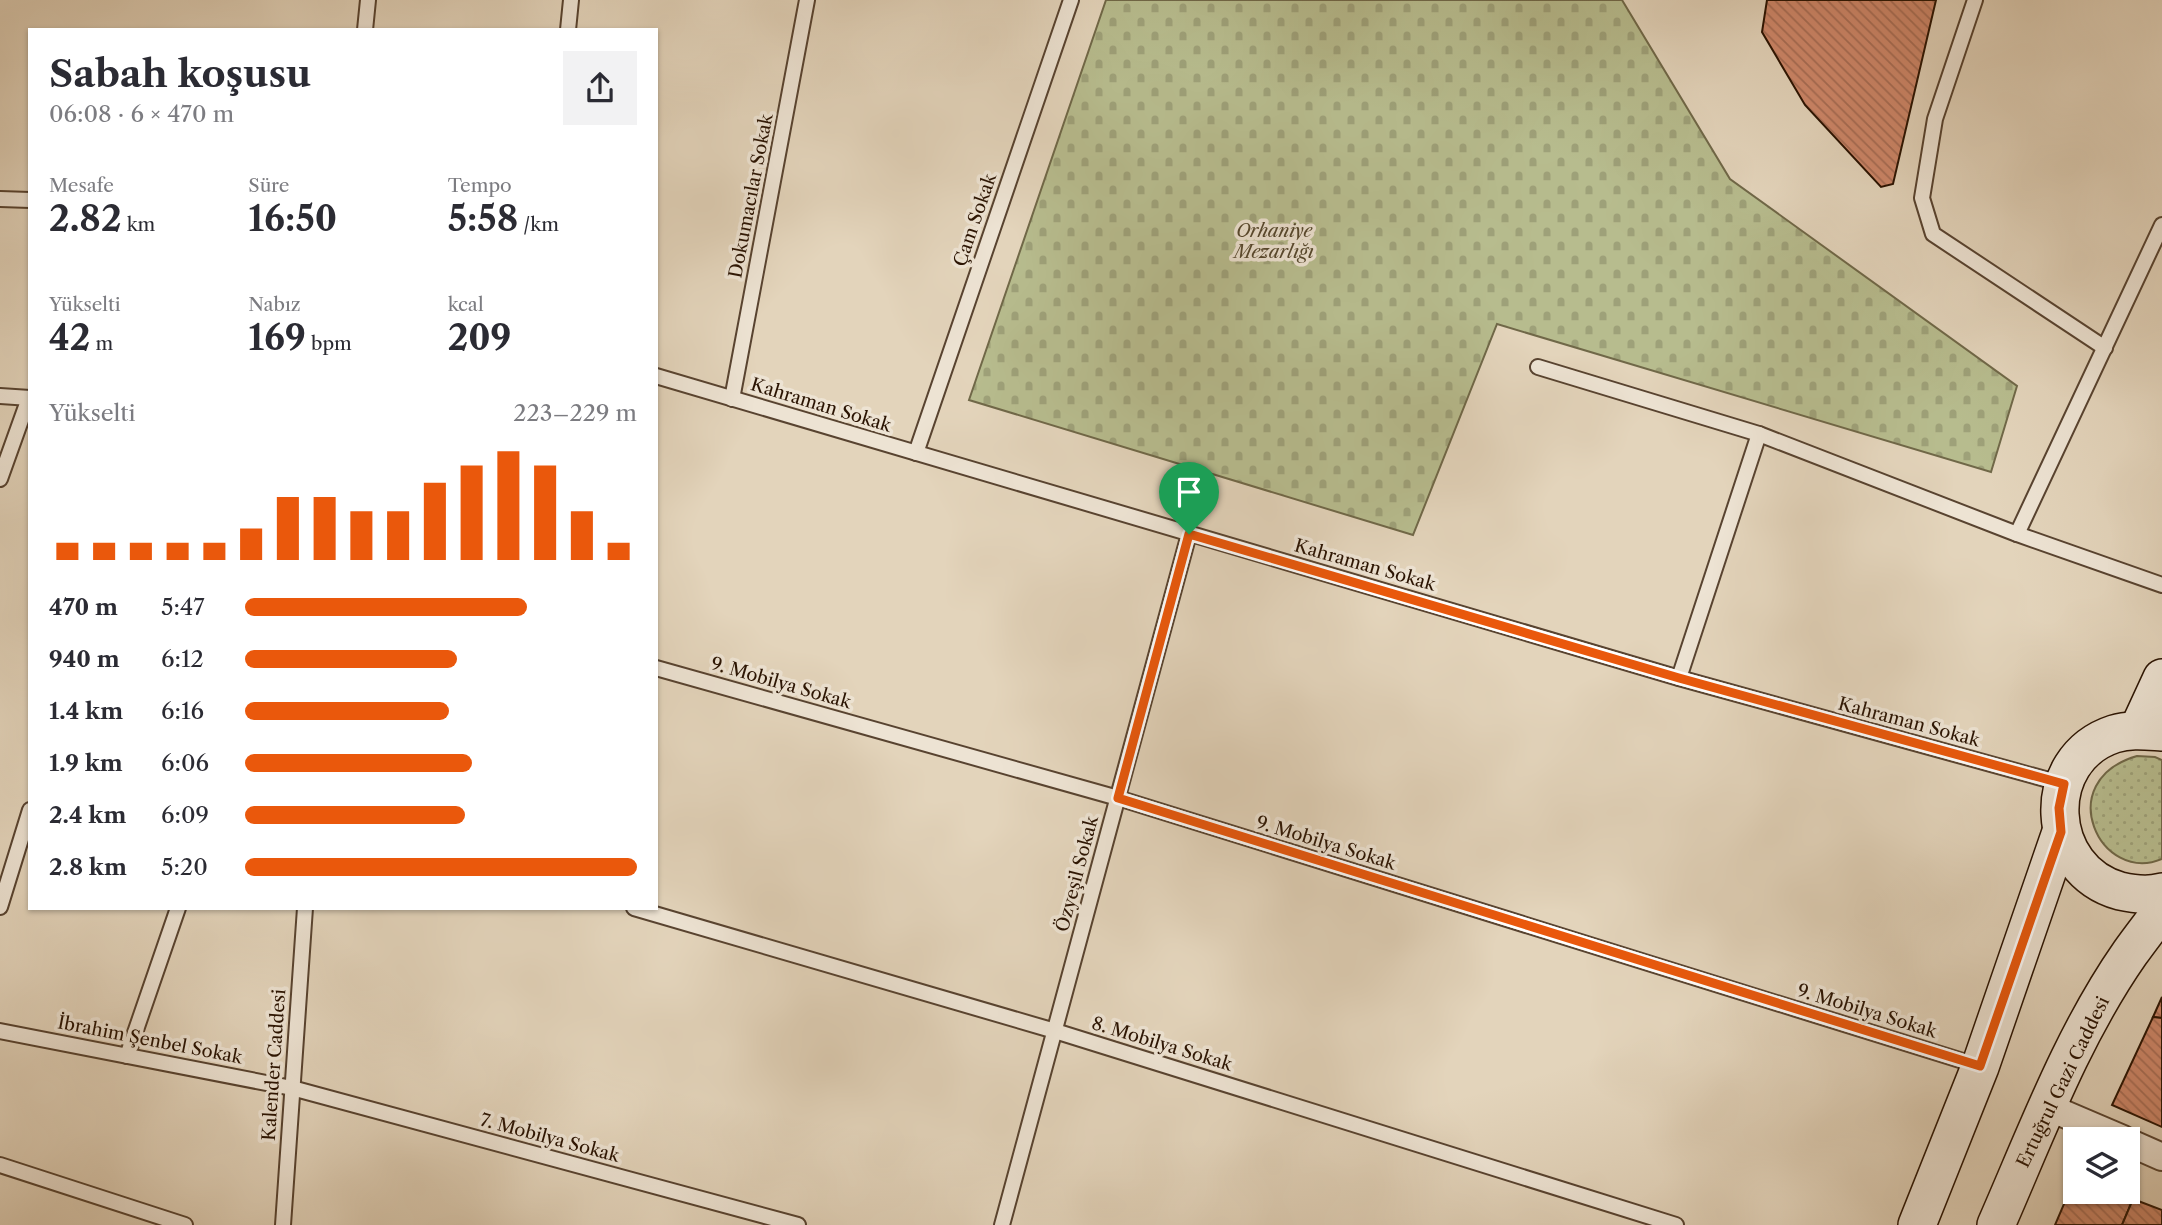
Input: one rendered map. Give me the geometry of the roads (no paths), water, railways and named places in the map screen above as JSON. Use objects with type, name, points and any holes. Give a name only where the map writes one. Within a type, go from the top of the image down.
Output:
[{"type":"main road","points":[[2162,678],[2150,731],[2114,734],[2092,746],[2075,763],[2064,784],[2059,808],[2061,832],[2071,855],[2087,874],[2108,887],[2133,894],[2162,892]]},
{"type":"main road","points":[[1917,1225],[1980,1066],[2061,832]]},
{"type":"main road","name":"Ertuğrul Gazi Caddesi","points":[[1996,1225],[2072,1055],[2129,954],[2162,910]]},
{"type":"street","points":[[2048,1107],[2095,1127]]},
{"type":"street","points":[[2140,1147],[2162,1157]]},
{"type":"lane","points":[[365,28],[368,0]]},
{"type":"lane","points":[[568,28],[571,0]]},
{"type":"lane","name":"Dokumacılar Sokak","points":[[732,399],[807,0]]},
{"type":"lane","name":"Çam Sokak","points":[[916,453],[1071,0]]},
{"type":"lane","points":[[1975,0],[1935,119],[1922,198],[1933,234],[2105,348]]},
{"type":"lane","points":[[0,199],[28,200]]},
{"type":"lane","points":[[2017,534],[2162,225]]},
{"type":"lane","points":[[1538,367],[1759,434],[2017,534],[2162,585]]},
{"type":"lane","name":"Kahraman Sokak","points":[[658,377],[1679,678],[2064,784]]},
{"type":"lane","points":[[0,396],[28,398]]},
{"type":"lane","points":[[0,479],[28,401]]},
{"type":"lane","points":[[1679,678],[1759,434]]},
{"type":"lane","name":"Özyeşil Sokak","points":[[1002,1225],[1189,534]]},
{"type":"lane","name":"9. Mobilya Sokak","points":[[658,669],[1118,798],[1980,1066]]},
{"type":"lane","points":[[0,908],[28,817]]},
{"type":"lane","points":[[127,1056],[177,910]]},
{"type":"lane","name":"Kalender Caddesi","points":[[283,1225],[305,910]]},
{"type":"lane","name":"8. Mobilya Sokak","points":[[641,910],[1055,1031],[1676,1225]]},
{"type":"lane","name":"İbrahim Şenbel Sokak","points":[[0,1031],[292,1088]]},
{"type":"lane","name":"7. Mobilya Sokak","points":[[292,1088],[798,1225]]},
{"type":"lane","points":[[0,1165],[185,1225]]},
{"type":"park label","name":"Orhaniye Mezarlığı","points":[[1274,241]]}]
